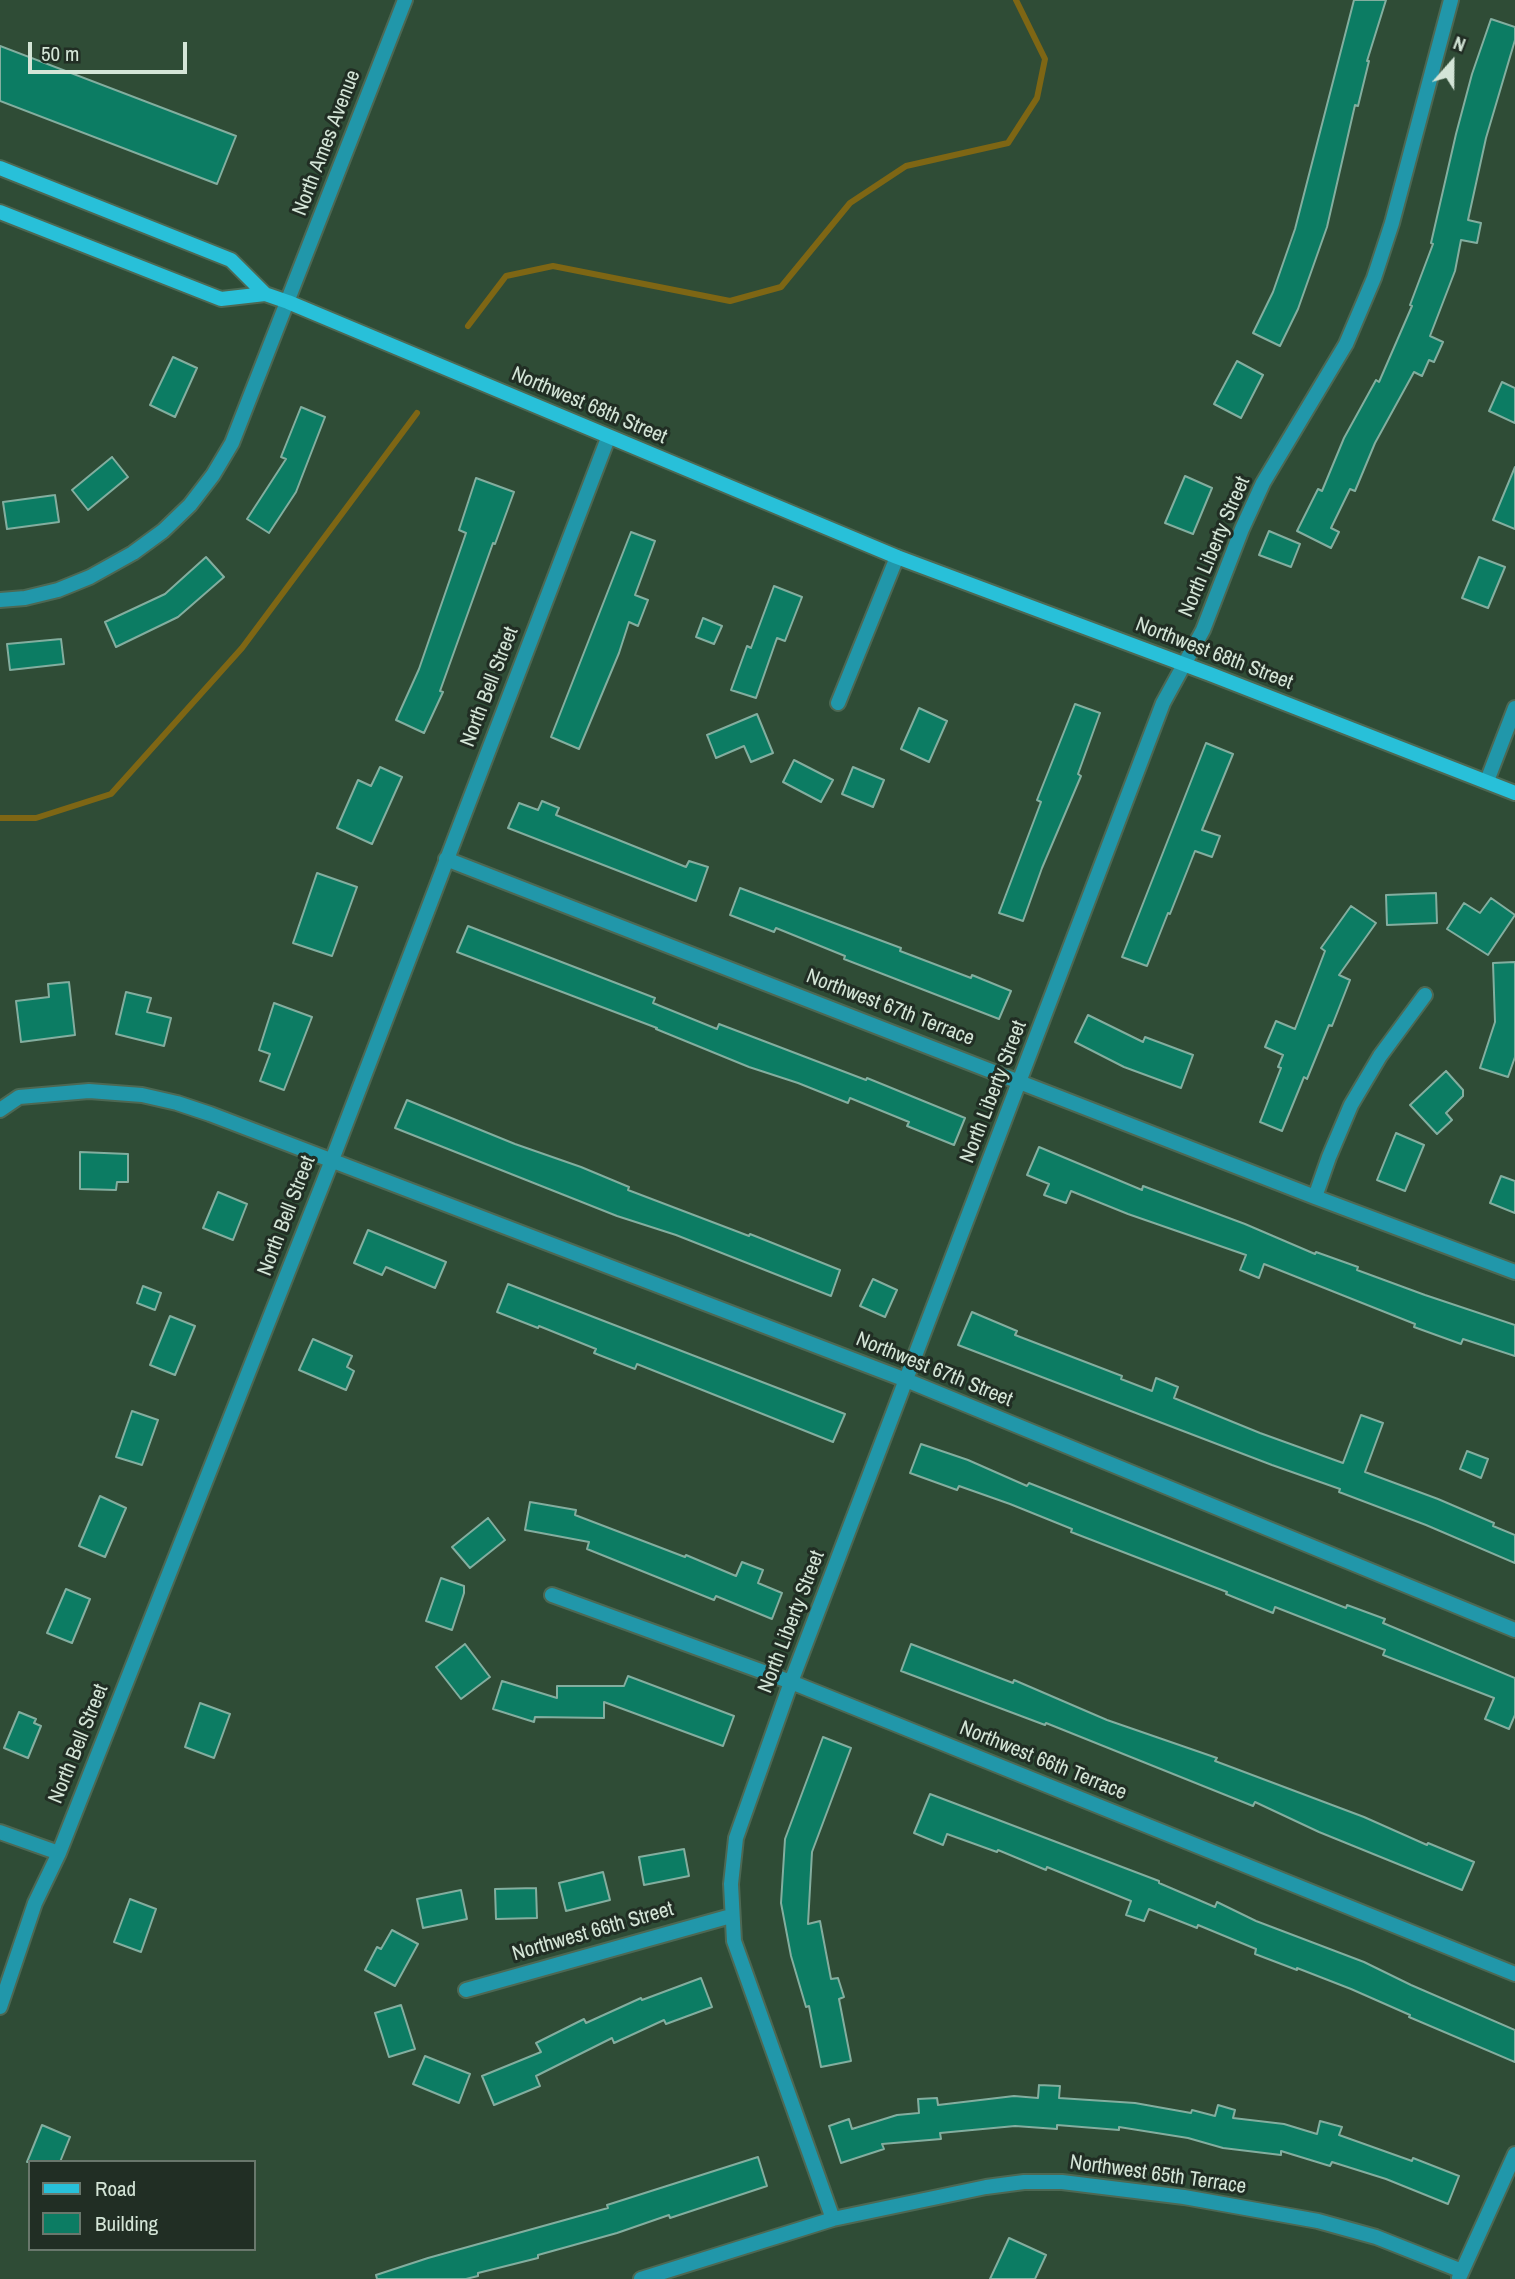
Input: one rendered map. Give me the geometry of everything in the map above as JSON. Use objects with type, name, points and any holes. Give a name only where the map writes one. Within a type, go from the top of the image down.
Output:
[{"type":"main road","name":"Northwest 68th Street","points":[[0,169],[231,260],[265,294]]},
{"type":"main road","name":"Northwest 68th Street","points":[[0,212],[221,299],[265,294],[288,302],[897,557],[1515,793]]},
{"type":"street","name":"North Ames Avenue","points":[[0,600],[24,598],[58,590],[90,577],[143,546],[190,505],[213,475],[232,443],[405,0]]},
{"type":"street","name":"North Liberty Street","points":[[833,2219],[734,1941],[731,1884],[736,1838],[791,1682],[1163,703],[1186,666],[1203,630],[1263,483],[1346,344],[1374,278],[1392,223],[1451,0]]},
{"type":"street","name":"North Bell Street","points":[[0,2007],[35,1903],[59,1853],[332,1160],[608,438]]},
{"type":"street","points":[[838,703],[897,557]]},
{"type":"street","points":[[1487,782],[1515,708]]},
{"type":"street","name":"Northwest 67th Terrace","points":[[446,859],[1315,1197],[1515,1272]]},
{"type":"street","points":[[1315,1197],[1351,1105],[1380,1056],[1425,995]]},
{"type":"street","name":"Northwest 67th Street","points":[[0,1110],[19,1097],[63,1092],[142,1095],[177,1102],[906,1380],[1515,1630]]},
{"type":"street","name":"Northwest 66th Terrace","points":[[552,1595],[791,1682],[1515,1974]]},
{"type":"street","points":[[0,1832],[59,1853]]},
{"type":"street","name":"Northwest 66th Street","points":[[466,1990],[731,1916]]},
{"type":"street","points":[[1460,2275],[1515,2154]]},
{"type":"street","name":"Northwest 65th Terrace","points":[[641,2279],[833,2219],[986,2187],[1024,2182],[1075,2183],[1184,2197],[1318,2221],[1389,2242],[1460,2275]]},
{"type":"building","points":[[1354,0],[1386,0],[1367,61],[1358,106],[1355,105],[1327,227],[1298,309],[1280,346],[1253,333],[1273,292],[1295,229]]},
{"type":"building","points":[[1491,19],[1515,27],[1515,40],[1486,138],[1468,220],[1481,223],[1477,243],[1461,240],[1455,271],[1430,336],[1443,342],[1434,362],[1429,360],[1422,376],[1414,372],[1375,443],[1355,491],[1350,489],[1331,528],[1339,532],[1331,548],[1297,531],[1318,489],[1322,491],[1344,438],[1376,380],[1379,382],[1412,306],[1410,305],[1433,244],[1431,243],[1456,134],[1472,74]]},
{"type":"building","points":[[0,46],[236,136],[217,184],[0,101]]},
{"type":"building","points":[[173,357],[197,368],[175,417],[150,405]]},
{"type":"building","points":[[1237,361],[1263,375],[1241,418],[1214,404]]},
{"type":"building","points":[[1502,382],[1515,388],[1515,423],[1489,411]]},
{"type":"building","points":[[301,407],[325,417],[296,492],[269,533],[247,519],[286,459],[281,457]]},
{"type":"building","points":[[112,457],[128,477],[88,510],[72,490]]},
{"type":"building","points":[[1515,467],[1515,529],[1493,520]]},
{"type":"building","points":[[1185,476],[1212,488],[1193,534],[1165,523]]},
{"type":"building","points":[[476,478],[514,492],[440,691],[443,692],[424,733],[396,720],[419,669],[466,533],[459,530]]},
{"type":"building","points":[[55,495],[59,522],[7,529],[3,502]]},
{"type":"building","points":[[1269,531],[1300,544],[1291,567],[1259,555]]},
{"type":"building","points":[[631,532],[655,541],[635,595],[648,600],[638,626],[629,622],[579,749],[551,737]]},
{"type":"building","points":[[206,557],[224,577],[178,617],[116,647],[105,622],[165,594]]},
{"type":"building","points":[[1479,557],[1505,567],[1488,608],[1462,598]]},
{"type":"building","points":[[774,586],[802,597],[785,641],[777,638],[756,698],[731,690],[747,646],[751,648]]},
{"type":"building","points":[[703,618],[722,626],[714,644],[696,637]]},
{"type":"building","points":[[61,639],[64,664],[10,670],[7,644]]},
{"type":"building","points":[[1075,704],[1100,713],[1078,774],[1081,776],[1023,921],[999,913],[1041,802],[1037,800]]},
{"type":"building","points":[[919,708],[947,721],[929,762],[901,749]]},
{"type":"building","points":[[757,714],[773,753],[751,762],[744,746],[716,758],[707,735]]},
{"type":"building","points":[[1206,743],[1233,754],[1202,830],[1220,836],[1212,857],[1195,851],[1147,966],[1122,957]]},
{"type":"building","points":[[794,760],[833,780],[821,802],[783,782]]},
{"type":"building","points":[[380,767],[402,777],[372,844],[337,828],[358,780],[371,786]]},
{"type":"building","points":[[853,767],[884,780],[873,807],[842,794]]},
{"type":"building","points":[[542,801],[559,808],[556,815],[686,867],[689,861],[708,867],[696,901],[508,828],[519,803],[538,810]]},
{"type":"building","points":[[317,873],[357,887],[332,956],[293,943]]},
{"type":"building","points":[[740,888],[1011,991],[999,1019],[844,959],[845,956],[776,928],[774,932],[730,915]]},
{"type":"building","points":[[1436,893],[1437,923],[1387,925],[1386,895]]},
{"type":"building","points":[[1491,898],[1515,915],[1488,955],[1447,929],[1464,903],[1480,913]]},
{"type":"building","points":[[1351,906],[1376,923],[1339,975],[1350,980],[1332,1026],[1329,1025],[1307,1079],[1304,1077],[1282,1131],[1260,1122],[1281,1068],[1278,1067],[1283,1055],[1265,1047],[1276,1021],[1295,1029],[1325,951],[1321,948]]},
{"type":"building","points":[[468,926],[655,998],[653,1003],[717,1029],[719,1024],[866,1080],[867,1078],[965,1118],[954,1145],[907,1126],[909,1122],[850,1098],[848,1103],[749,1067],[657,1028],[457,952]]},
{"type":"building","points":[[1515,962],[1515,1057],[1508,1077],[1480,1068],[1495,1022],[1493,963]]},
{"type":"building","points":[[69,982],[75,1035],[21,1042],[16,1001],[49,997],[48,984]]},
{"type":"building","points":[[126,992],[151,998],[147,1012],[171,1018],[164,1046],[116,1034]]},
{"type":"building","points":[[274,1003],[312,1017],[284,1090],[260,1081],[270,1054],[259,1050]]},
{"type":"building","points":[[1088,1015],[1143,1042],[1145,1037],[1193,1055],[1181,1088],[1124,1067],[1075,1042]]},
{"type":"building","points":[[1446,1071],[1463,1090],[1463,1096],[1446,1113],[1452,1120],[1437,1134],[1410,1105]]},
{"type":"building","points":[[407,1100],[515,1144],[581,1167],[629,1187],[628,1190],[840,1270],[831,1296],[676,1235],[617,1216],[395,1128]]},
{"type":"building","points":[[1396,1133],[1424,1145],[1405,1191],[1377,1180]]},
{"type":"building","points":[[1039,1147],[1142,1190],[1143,1186],[1245,1224],[1315,1254],[1316,1252],[1358,1267],[1357,1270],[1515,1325],[1515,1356],[1463,1339],[1461,1344],[1414,1327],[1415,1324],[1264,1264],[1259,1278],[1240,1270],[1246,1255],[1071,1191],[1066,1203],[1044,1195],[1049,1184],[1027,1175]]},
{"type":"building","points":[[80,1152],[128,1154],[128,1182],[117,1182],[116,1190],[80,1189]]},
{"type":"building","points":[[1501,1176],[1515,1181],[1515,1213],[1490,1203]]},
{"type":"building","points":[[218,1192],[247,1204],[233,1240],[203,1228]]},
{"type":"building","points":[[368,1230],[446,1262],[435,1288],[386,1267],[382,1275],[354,1263]]},
{"type":"building","points":[[873,1279],[897,1290],[885,1317],[860,1306]]},
{"type":"building","points":[[508,1284],[845,1414],[833,1442],[637,1364],[635,1369],[594,1353],[596,1349],[497,1312]]},
{"type":"building","points":[[143,1286],[161,1293],[155,1310],[137,1303]]},
{"type":"building","points":[[972,1312],[1017,1331],[1015,1335],[1122,1376],[1121,1379],[1152,1391],[1156,1378],[1178,1387],[1174,1398],[1343,1463],[1361,1415],[1383,1423],[1365,1472],[1438,1499],[1515,1535],[1515,1563],[1339,1492],[1340,1489],[958,1345]]},
{"type":"building","points":[[170,1316],[195,1326],[175,1375],[150,1365]]},
{"type":"building","points":[[313,1339],[352,1356],[347,1367],[354,1371],[346,1390],[299,1370]]},
{"type":"building","points":[[132,1411],[158,1420],[142,1465],[116,1457]]},
{"type":"building","points":[[921,1444],[968,1460],[1027,1486],[1029,1483],[1346,1608],[1347,1605],[1385,1619],[1383,1623],[1515,1678],[1515,1715],[1509,1729],[1485,1719],[1494,1698],[1383,1655],[1385,1650],[1275,1607],[1273,1613],[1226,1594],[1227,1592],[1071,1532],[1072,1529],[1010,1504],[959,1486],[957,1490],[910,1473]]},
{"type":"building","points":[[1467,1451],[1488,1459],[1481,1478],[1460,1469]]},
{"type":"building","points":[[100,1496],[126,1508],[105,1557],[79,1546]]},
{"type":"building","points":[[530,1502],[576,1510],[575,1515],[736,1576],[742,1562],[763,1570],[758,1583],[782,1593],[772,1619],[716,1596],[714,1600],[587,1549],[589,1542],[525,1530]]},
{"type":"building","points":[[488,1518],[505,1540],[470,1568],[452,1547]]},
{"type":"building","points":[[441,1578],[464,1586],[452,1630],[426,1621]]},
{"type":"building","points":[[66,1589],[90,1599],[72,1643],[47,1633]]},
{"type":"building","points":[[465,1644],[490,1677],[461,1699],[436,1667]]},
{"type":"building","points":[[911,1644],[1013,1683],[1014,1680],[1107,1720],[1217,1758],[1215,1761],[1474,1862],[1462,1890],[1319,1832],[1255,1802],[1253,1806],[1046,1723],[1045,1725],[901,1671]]},
{"type":"building","points":[[628,1676],[734,1716],[723,1746],[604,1702],[604,1718],[535,1717],[534,1722],[493,1709],[502,1681],[557,1698],[557,1686],[624,1686]]},
{"type":"building","points":[[200,1703],[230,1714],[214,1758],[185,1747]]},
{"type":"building","points":[[19,1712],[36,1719],[34,1723],[41,1726],[28,1758],[4,1748]]},
{"type":"building","points":[[823,1737],[851,1748],[812,1852],[808,1924],[820,1921],[831,1979],[838,1978],[844,1997],[839,1999],[851,2061],[821,2067],[809,2006],[806,2007],[791,1956],[781,1903],[785,1839]]},
{"type":"building","points":[[930,1794],[1159,1881],[1215,1907],[1217,1902],[1256,1921],[1364,1962],[1515,2030],[1515,2062],[1351,1989],[1255,1954],[1256,1949],[1198,1925],[1197,1928],[1149,1909],[1144,1921],[1126,1915],[1131,1901],[1047,1867],[1046,1870],[998,1850],[997,1852],[947,1834],[943,1845],[914,1833]]},
{"type":"building","points":[[684,1849],[689,1876],[644,1885],[639,1857]]},
{"type":"building","points":[[603,1872],[610,1900],[566,1911],[559,1883]]},
{"type":"building","points":[[536,1888],[537,1918],[496,1919],[495,1889]]},
{"type":"building","points":[[461,1890],[467,1919],[423,1928],[417,1899]]},
{"type":"building","points":[[130,1899],[156,1909],[141,1952],[114,1942]]},
{"type":"building","points":[[392,1930],[418,1944],[395,1986],[365,1970],[377,1947],[381,1949]]},
{"type":"building","points":[[701,1978],[712,2007],[666,2024],[664,2020],[614,2043],[612,2038],[536,2076],[540,2086],[494,2105],[482,2076],[541,2052],[536,2043],[584,2019],[586,2023],[641,1998],[642,2000]]},
{"type":"building","points":[[401,2005],[415,2049],[389,2057],[375,2013]]},
{"type":"building","points":[[425,2056],[470,2074],[459,2103],[413,2084]]},
{"type":"building","points":[[1039,2085],[1060,2086],[1059,2098],[1135,2103],[1191,2113],[1192,2110],[1215,2116],[1218,2105],[1235,2110],[1233,2118],[1284,2124],[1317,2134],[1320,2121],[1342,2127],[1339,2135],[1412,2161],[1413,2158],[1459,2176],[1448,2204],[1386,2179],[1332,2162],[1330,2166],[1281,2151],[1281,2155],[1223,2148],[1188,2138],[1119,2127],[1119,2130],[1057,2125],[1057,2129],[1015,2126],[940,2133],[941,2139],[882,2144],[884,2149],[841,2163],[829,2126],[849,2119],[852,2129],[897,2115],[919,2113],[918,2099],[937,2098],[938,2105],[1014,2096],[1038,2098]]},
{"type":"building","points":[[42,2125],[70,2137],[61,2160],[27,2162]]},
{"type":"building","points":[[758,2157],[767,2186],[670,2218],[669,2215],[538,2255],[538,2258],[478,2273],[478,2276],[466,2279],[377,2279],[376,2275],[428,2258],[608,2208],[607,2205]]},
{"type":"building","points":[[1009,2238],[1046,2255],[1035,2279],[990,2279]]},
{"type":"waterway","points":[[468,326],[506,276],[553,266],[730,301],[781,287],[850,203],[906,166],[1008,143],[1037,98],[1045,59],[1016,0]]},
{"type":"waterway","points":[[0,818],[36,818],[111,794],[242,648],[417,413]]}]
